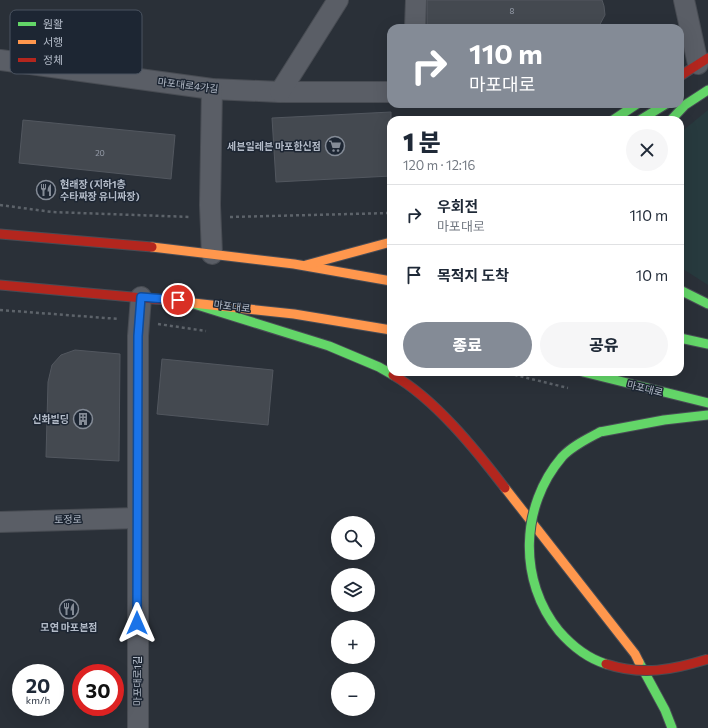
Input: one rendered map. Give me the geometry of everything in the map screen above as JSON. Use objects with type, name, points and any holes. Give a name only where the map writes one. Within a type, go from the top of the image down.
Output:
[{"type":"main road","points":[[684,73],[703,61]]},
{"type":"main road","points":[[684,106],[708,90]]},
{"type":"main road","points":[[619,116],[631,108]]},
{"type":"main road","points":[[646,116],[660,108]]},
{"type":"main road","points":[[675,116],[682,108]]},
{"type":"main road","points":[[0,234],[136,246],[306,265],[387,280]]},
{"type":"main road","points":[[306,265],[387,243]]},
{"type":"main road","name":"마포대로","points":[[0,285],[178,300],[331,319],[387,329]]},
{"type":"main road","points":[[684,292],[708,304]]},
{"type":"main road","points":[[178,300],[330,346],[387,372]]},
{"type":"main road","points":[[684,339],[708,344]]},
{"type":"main road","points":[[394,376],[402,380],[432,405],[478,453],[635,654],[665,710],[672,728]]},
{"type":"main road","name":"마포대로","points":[[599,376],[708,404]]},
{"type":"main road","points":[[708,414],[664,420],[600,432],[578,444],[562,457],[549,476],[536,503],[530,529],[529,557],[532,583],[543,610],[560,632],[577,649],[592,659],[611,666],[635,670],[674,669],[708,659]]},
{"type":"street","points":[[280,92],[338,0]]},
{"type":"street","points":[[415,24],[416,0]]},
{"type":"street","points":[[684,0],[703,61]]},
{"type":"street","name":"마포대로4가길","points":[[0,60],[10,61]]},
{"type":"street","name":"마포대로4가길","points":[[102,74],[212,89],[280,92],[387,92]]},
{"type":"street","points":[[212,89],[210,205],[212,254]]},
{"type":"street","name":"마포대로1길","points":[[138,728],[137,518],[139,321],[141,297]]},
{"type":"street","name":"토정로","points":[[0,522],[137,518]]},
{"type":"path","points":[[0,310],[139,321],[210,332]]},
{"type":"green space","points":[[708,110],[708,285],[684,270],[684,130]]},
{"type":"building","points":[[427,0],[602,0],[605,15],[600,24],[427,24]]},
{"type":"building","points":[[391,112],[391,116],[387,116],[387,176],[276,182],[272,118]]},
{"type":"building","points":[[23,120],[175,135],[171,179],[19,163]]},
{"type":"building","name":"신화빌딩","points":[[75,350],[120,354],[119,461],[46,457],[48,382],[52,365],[61,355]]},
{"type":"building","points":[[162,359],[273,370],[268,425],[157,414]]},
{"type":"traffic: fast","points":[[684,106],[708,90]]},
{"type":"traffic: fast","points":[[619,116],[631,108]]},
{"type":"traffic: fast","points":[[646,116],[660,108]]},
{"type":"traffic: fast","points":[[675,116],[682,108]]},
{"type":"traffic: fast","points":[[684,292],[708,304]]},
{"type":"traffic: fast","points":[[178,299],[329,346],[387,372]]},
{"type":"traffic: fast","points":[[684,339],[708,344]]},
{"type":"traffic: fast","points":[[599,376],[708,403]]},
{"type":"traffic: fast","points":[[600,432],[664,420],[708,415]]},
{"type":"traffic: fast","points":[[600,432],[570,449],[548,476],[538,498],[532,520],[529,544],[531,567],[536,590],[546,611],[559,631],[569,642],[586,655],[606,664]]},
{"type":"traffic: fast","points":[[639,662],[665,710],[672,728]]},
{"type":"traffic: slow","points":[[306,265],[387,243]]},
{"type":"traffic: slow","points":[[152,247],[294,264],[387,280]]},
{"type":"traffic: slow","points":[[165,300],[294,314],[387,329]]},
{"type":"traffic: slow","points":[[505,488],[635,654],[639,662]]},
{"type":"traffic: jam","points":[[684,73],[708,58]]},
{"type":"traffic: jam","points":[[0,234],[152,247]]},
{"type":"traffic: jam","points":[[0,285],[165,300]]},
{"type":"traffic: jam","points":[[395,376],[424,397],[454,426],[505,488]]},
{"type":"traffic: jam","points":[[606,664],[620,668],[645,671],[670,669],[708,659]]},
{"type":"place","name":"세븐일레븐 마포한신점","points":[[335,146]]},
{"type":"place","name":"현래장 (지하1층 수타짜장 유니짜장)","points":[[46,190]]},
{"type":"place","name":"신화빌딩","points":[[83,419]]},
{"type":"place","name":"모연 마포본점","points":[[69,609]]},
{"type":"route","points":[[137,623],[138,336],[141,297],[178,300]]}]
